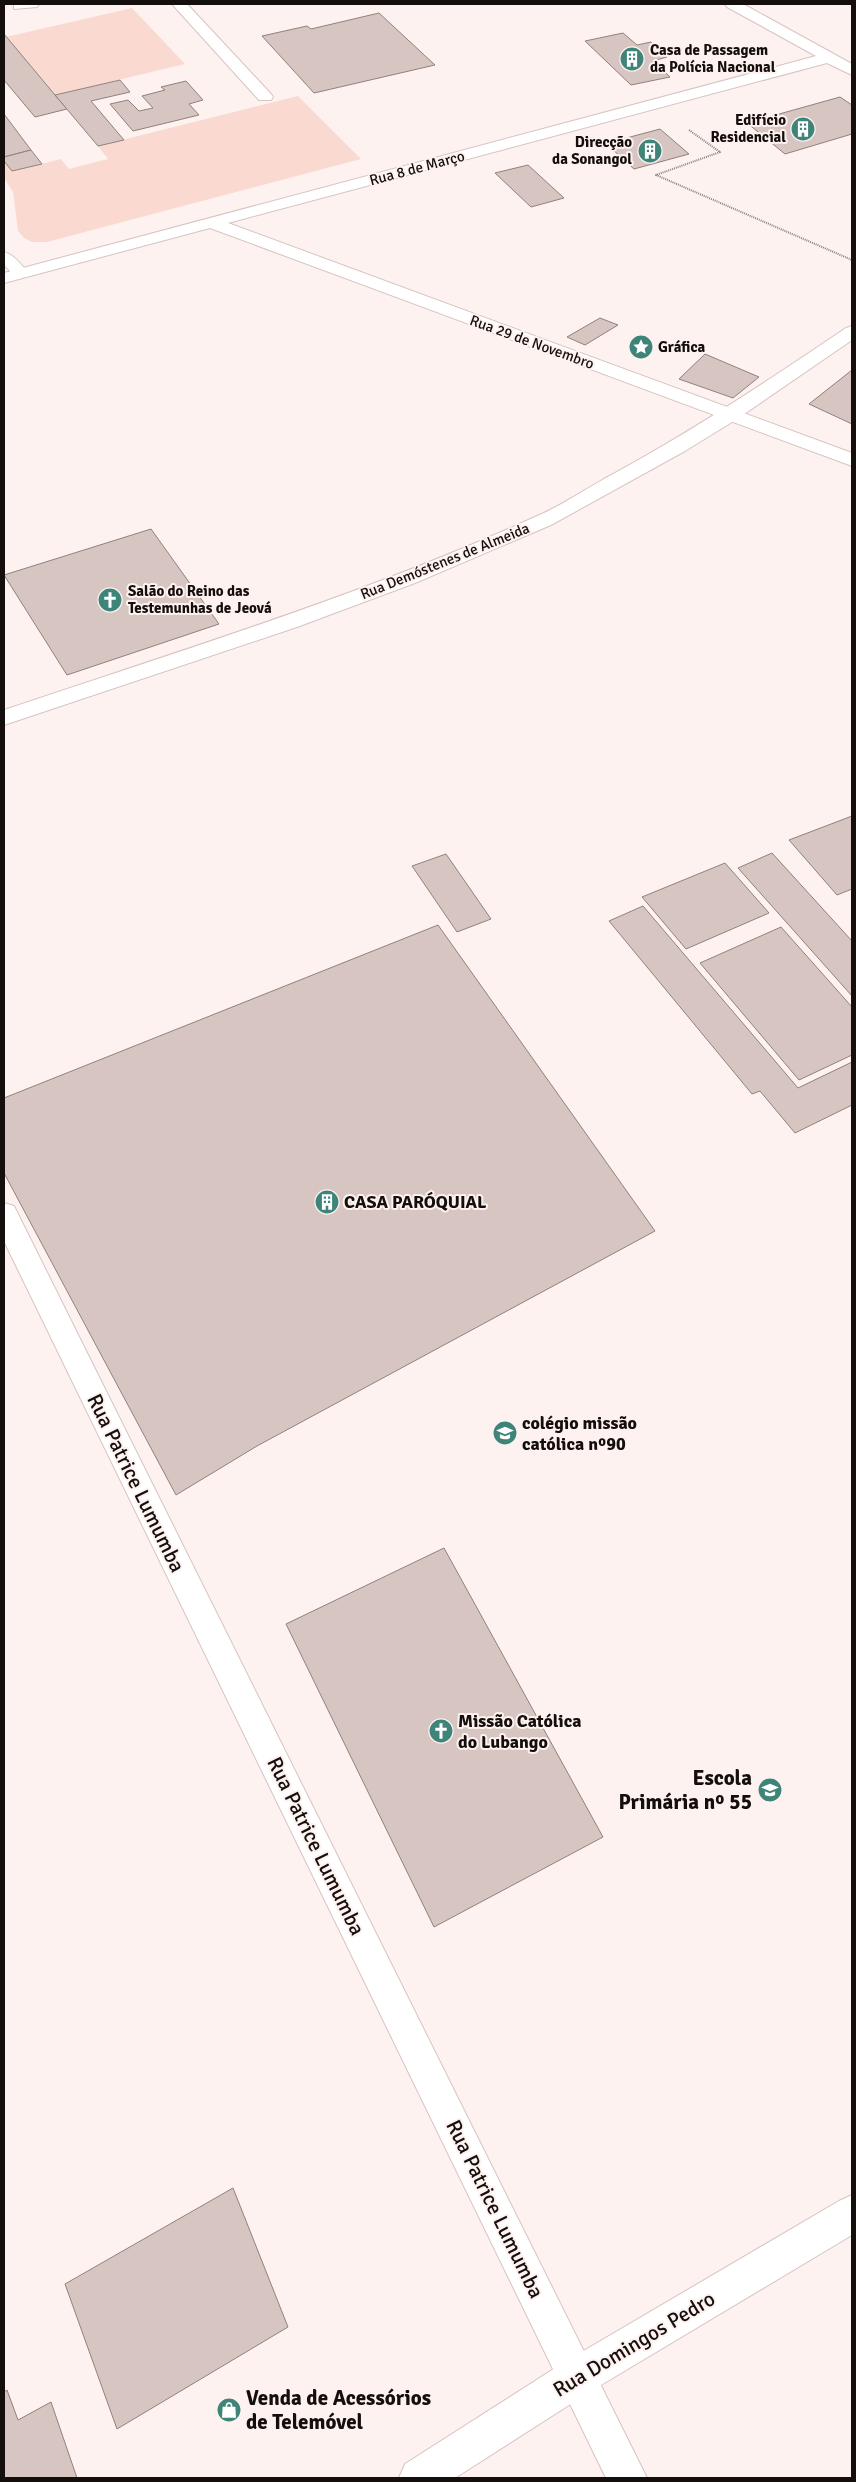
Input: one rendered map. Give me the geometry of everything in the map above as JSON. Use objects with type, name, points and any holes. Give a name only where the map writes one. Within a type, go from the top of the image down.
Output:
[{"type":"street","points":[[179,4],[265,97]]},
{"type":"street","points":[[732,4],[852,70]]},
{"type":"street","name":"Rua 8 de Março","points":[[12,276],[831,58]]},
{"type":"street","name":"Rua 29 de Novembro","points":[[211,222],[852,460]]},
{"type":"street","name":"Rua Demóstenes de Almeida","points":[[4,718],[261,632],[417,574],[544,521],[678,447],[730,415],[852,332]]},
{"type":"street","name":"Rua Patrice Lumumba","points":[[4,1214],[628,2478]]},
{"type":"street","name":"Rua Domingos Pedro","points":[[419,2478],[577,2377],[852,2214]]},
{"type":"lane","points":[[4,256],[12,276]]},
{"type":"path","points":[[689,130],[720,152],[656,175],[852,260]]},
{"type":"shaded area","points":[[132,8],[185,64],[55,95],[6,37]]},
{"type":"shaded area","points":[[298,96],[361,159],[47,242],[32,242],[24,238],[18,231],[13,192],[4,178],[4,161],[12,171],[61,159],[69,169],[108,159],[98,146]]},
{"type":"building","points":[[379,13],[435,65],[314,93],[262,36],[307,26],[311,29]]},
{"type":"building","name":"Casa de Passagem da Polícia Nacional","points":[[623,33],[637,45],[651,42],[667,57],[653,61],[670,77],[631,85],[585,41]]},
{"type":"building","points":[[4,34],[67,109],[35,117],[4,80]]},
{"type":"building","points":[[120,80],[130,92],[91,101],[124,140],[98,146],[55,95]]},
{"type":"building","points":[[186,81],[203,100],[189,104],[199,115],[133,131],[110,104],[128,100],[139,111],[153,108],[142,96],[165,90],[161,87]]},
{"type":"building","name":"Edifício Residencial","points":[[840,97],[852,105],[852,134],[785,154],[747,123]]},
{"type":"building","points":[[4,114],[31,150],[4,157]]},
{"type":"building","name":"Direcção da Sonangol","points":[[660,129],[689,154],[634,169],[611,148],[625,145],[619,140]]},
{"type":"building","points":[[31,150],[42,164],[12,171],[4,161],[4,157]]},
{"type":"building","points":[[528,165],[564,198],[531,207],[495,173]]},
{"type":"building","points":[[600,318],[618,325],[585,345],[567,337]]},
{"type":"building","points":[[705,354],[759,377],[733,398],[679,379]]},
{"type":"building","points":[[852,370],[852,424],[809,404]]},
{"type":"building","name":"Salão do Reino das Testemunhas de Jeová","points":[[151,529],[219,624],[67,675],[4,575]]},
{"type":"building","points":[[852,816],[852,889],[837,895],[789,840]]},
{"type":"building","points":[[772,853],[852,941],[852,996],[738,868]]},
{"type":"building","points":[[446,854],[491,919],[457,932],[412,866]]},
{"type":"building","points":[[725,863],[769,913],[686,949],[642,897]]},
{"type":"building","points":[[643,906],[798,1088],[852,1062],[852,1105],[795,1133],[760,1091],[752,1094],[609,921]]},
{"type":"building","name":"CASA PARÓQUIAL","points":[[438,925],[655,1231],[257,1446],[176,1495],[4,1173],[4,1098]]},
{"type":"building","points":[[781,927],[852,1007],[852,1055],[799,1080],[700,963]]},
{"type":"building","name":"Missão Católica do Lubango","points":[[444,1548],[603,1837],[434,1927],[286,1624]]},
{"type":"building","points":[[233,2188],[288,2327],[117,2429],[65,2284]]},
{"type":"building","points":[[7,2390],[18,2420],[51,2402],[77,2478],[4,2478],[4,2392]]},
{"type":"place","name":"Casa de Passagem da Polícia Nacional","points":[[632,59]]},
{"type":"place","name":"Edifício Residencial","points":[[803,129]]},
{"type":"place","name":"Direcção da Sonangol","points":[[650,151]]},
{"type":"place","name":"Gráfica","points":[[641,347]]},
{"type":"place","name":"Salão do Reino das Testemunhas de Jeová","points":[[110,600]]},
{"type":"place","name":"CASA PARÓQUIAL","points":[[327,1202]]},
{"type":"place","name":"colégio missão católica nº90","points":[[505,1433]]},
{"type":"place","name":"Missão Católica do Lubango","points":[[441,1731]]},
{"type":"place","name":"Escola Primária nº 55","points":[[770,1790]]},
{"type":"place","name":"Venda de Acessórios de Telemóvel","points":[[229,2410]]}]
